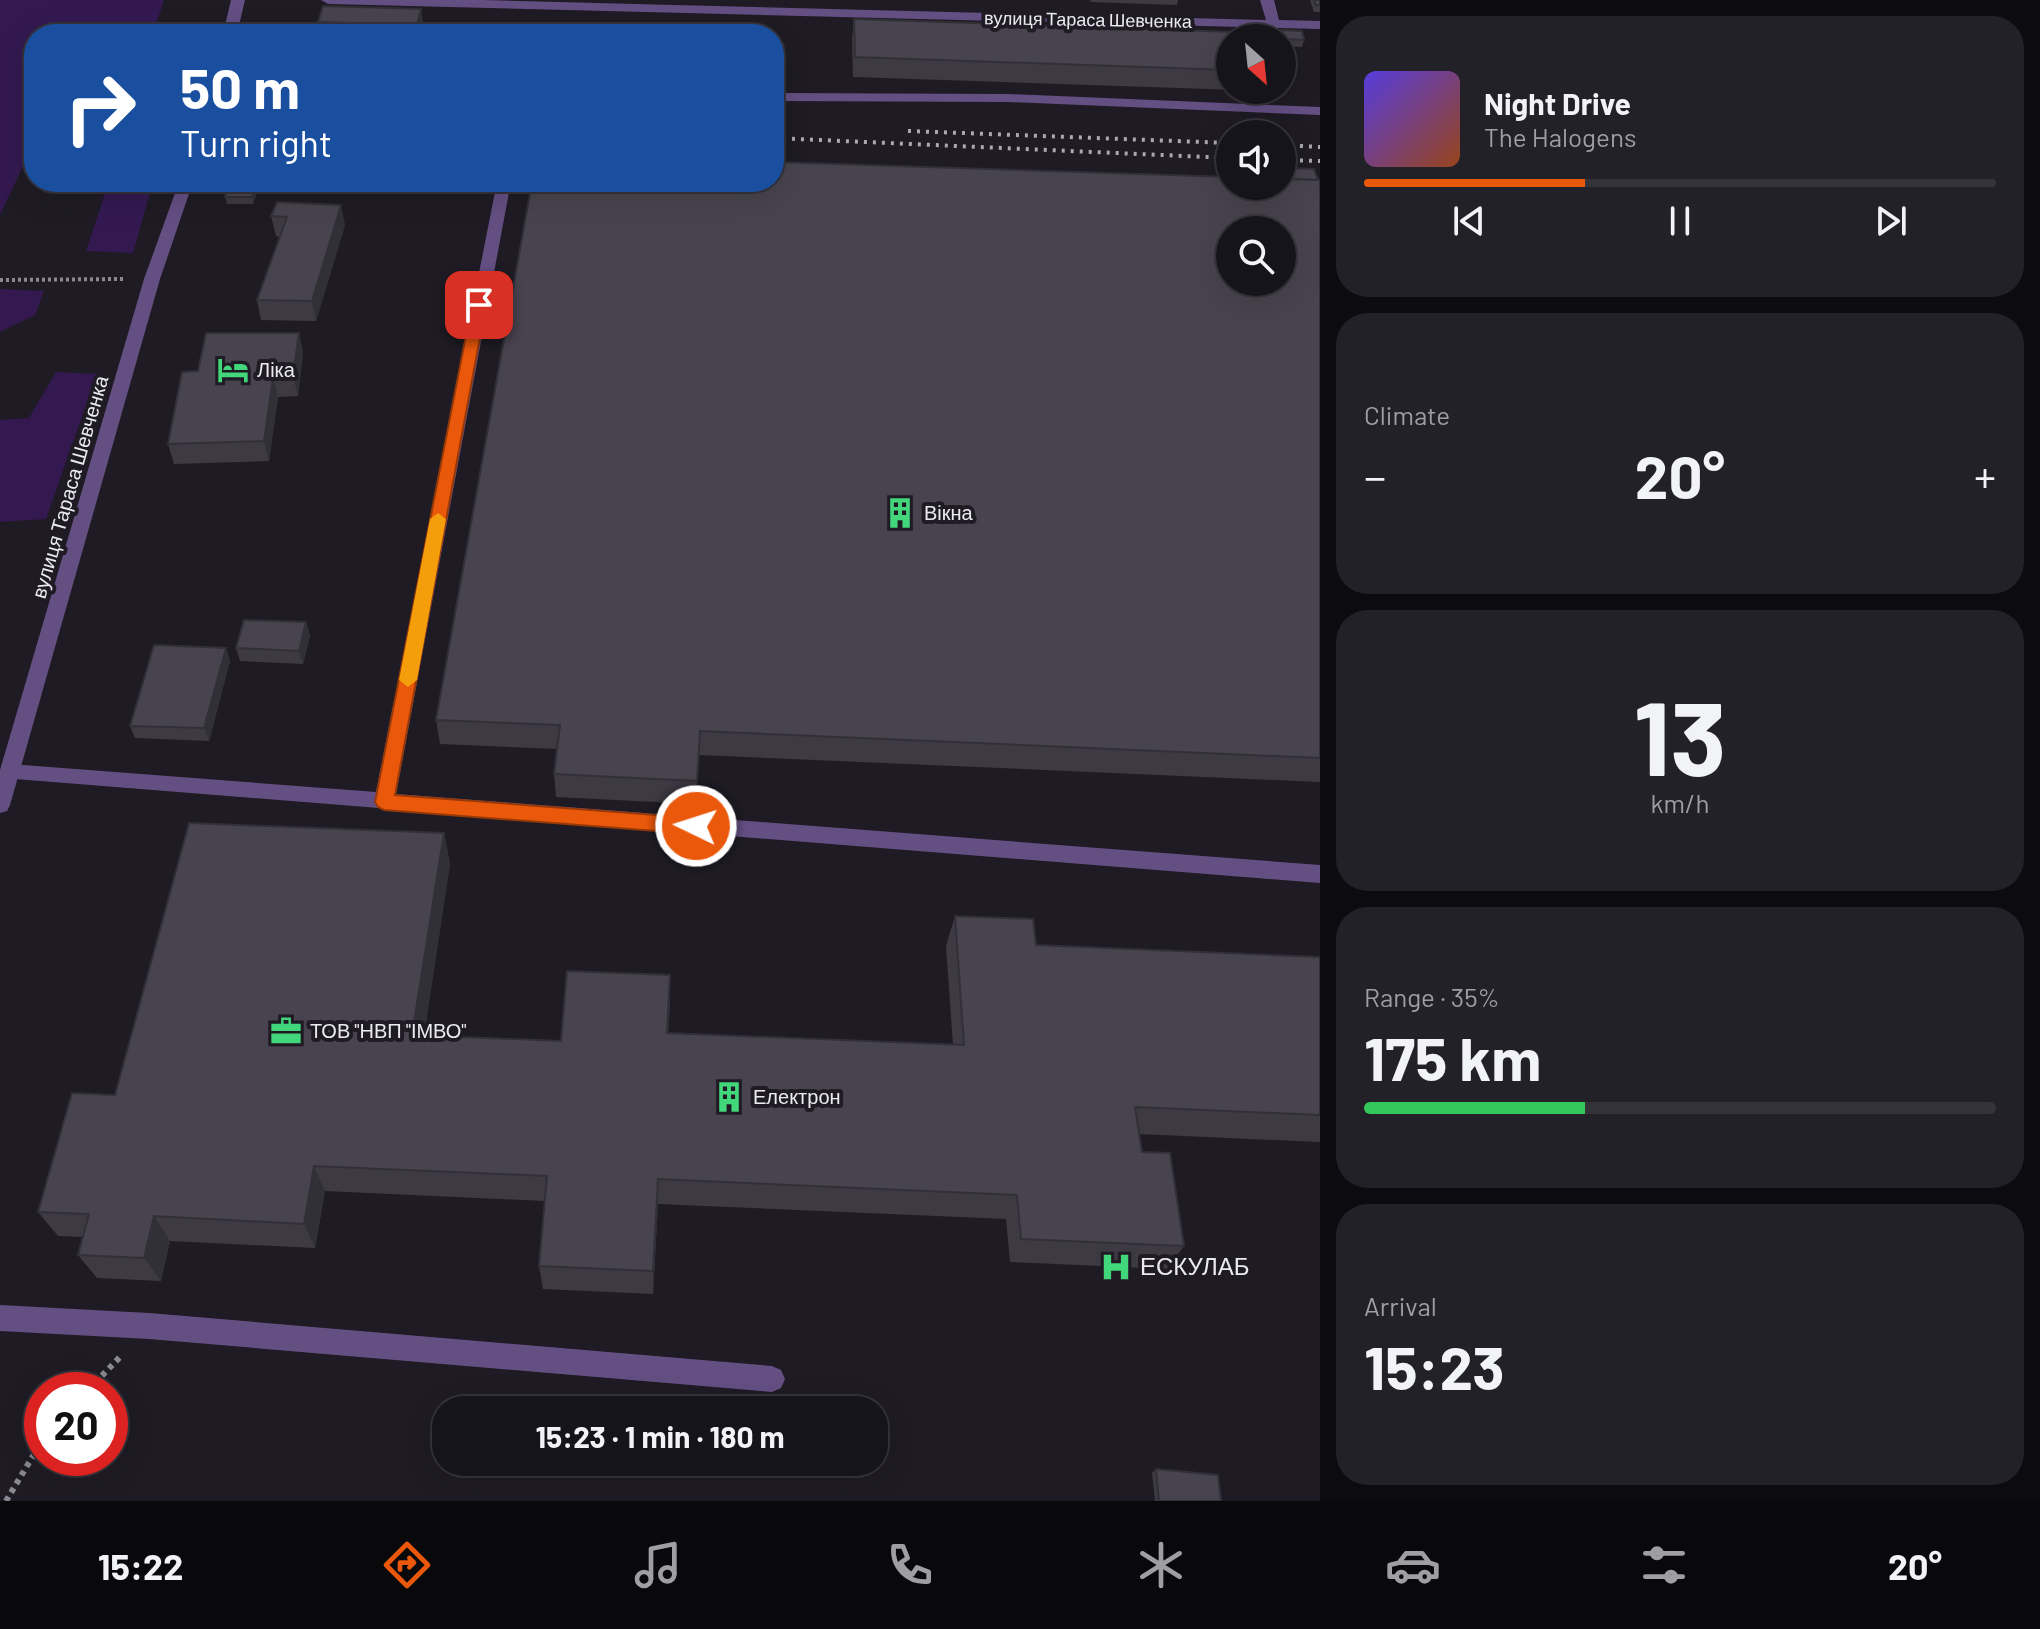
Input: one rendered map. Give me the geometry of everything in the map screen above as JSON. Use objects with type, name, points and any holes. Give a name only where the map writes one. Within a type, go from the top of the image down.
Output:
[{"type":"street","points":[[232,24],[238,0]]},
{"type":"street","name":"вулиця Тараса Шевченка","points":[[328,0],[1274,24]]},
{"type":"street","points":[[931,0],[931,17]]},
{"type":"street","points":[[1267,0],[1274,24]]},
{"type":"street","name":"вулиця Тараса Шевченка","points":[[1296,24],[1320,25]]},
{"type":"street","points":[[784,97],[991,98],[1320,111]]},
{"type":"street","points":[[1278,104],[1279,108]]},
{"type":"street","name":"вулиця Тараса Шевченка","points":[[0,805],[152,279],[182,192]]},
{"type":"street","points":[[384,802],[502,192]]},
{"type":"street","points":[[10,772],[1320,874]]},
{"type":"street","points":[[0,1318],[164,1327],[772,1379]]},
{"type":"path","points":[[0,280],[152,279]]},
{"type":"path","points":[[6,1501],[24,1471]]},
{"type":"shaded area","points":[[0,0],[164,0],[156,24],[24,24],[24,164],[0,215]]},
{"type":"shaded area","points":[[105,192],[150,192],[133,253],[86,251]]},
{"type":"shaded area","points":[[0,289],[44,291],[35,315],[0,332]]},
{"type":"shaded area","points":[[56,372],[97,374],[46,519],[0,522],[0,420],[29,418]]},
{"type":"building","points":[[323,6],[421,9],[417,24],[318,22]]},
{"type":"building","points":[[854,19],[1216,31],[1216,70],[855,57]]},
{"type":"building","points":[[1296,31],[1302,31],[1304,40],[1296,40]]},
{"type":"building","name":"Вікна","points":[[784,162],[1216,177],[1216,200],[1296,200],[1296,179],[1320,180],[1320,758],[700,731],[697,781],[554,774],[560,725],[436,720],[530,192],[784,192]]},
{"type":"building","points":[[1296,168],[1314,169],[1318,180],[1296,179]]},
{"type":"building","points":[[227,192],[253,192],[252,197],[225,197]]},
{"type":"building","points":[[277,202],[341,205],[312,301],[257,300],[287,217],[271,216]]},
{"type":"building","points":[[206,333],[299,333],[293,376],[273,377],[264,441],[168,444],[182,372],[198,371]]},
{"type":"building","points":[[244,620],[306,622],[299,651],[236,648]]},
{"type":"building","points":[[154,645],[226,648],[204,728],[130,726]]},
{"type":"building","name":"Електрон","points":[[189,823],[444,833],[412,1035],[561,1041],[567,971],[670,975],[667,1033],[964,1045],[955,916],[1033,919],[1036,945],[1320,957],[1320,1115],[1135,1107],[1142,1152],[1170,1153],[1184,1246],[1021,1239],[1017,1195],[658,1179],[653,1271],[539,1266],[547,1176],[314,1166],[304,1224],[154,1216],[144,1258],[78,1255],[89,1214],[38,1212],[72,1093],[115,1095]]},
{"type":"building","points":[[1156,1469],[1218,1475],[1221,1501],[1159,1501]]},
{"type":"railway","points":[[908,131],[1216,142]]},
{"type":"railway","points":[[784,138],[1216,157]]},
{"type":"railway","points":[[1296,146],[1320,147]]},
{"type":"railway","points":[[1296,160],[1320,161]]},
{"type":"slow traffic","points":[[408,680],[438,519]]},
{"type":"place","name":"Ліка","points":[[233,370]]},
{"type":"place","name":"Вікна","points":[[900,513]]},
{"type":"place","name":"ТОВ \"НВП \"ІМВО\"","points":[[286,1031]]},
{"type":"place","name":"Електрон","points":[[729,1097]]},
{"type":"place","name":"ЕСКУЛАБ","points":[[1116,1267]]},
{"type":"route","points":[[479,305],[384,802],[696,826]]}]
